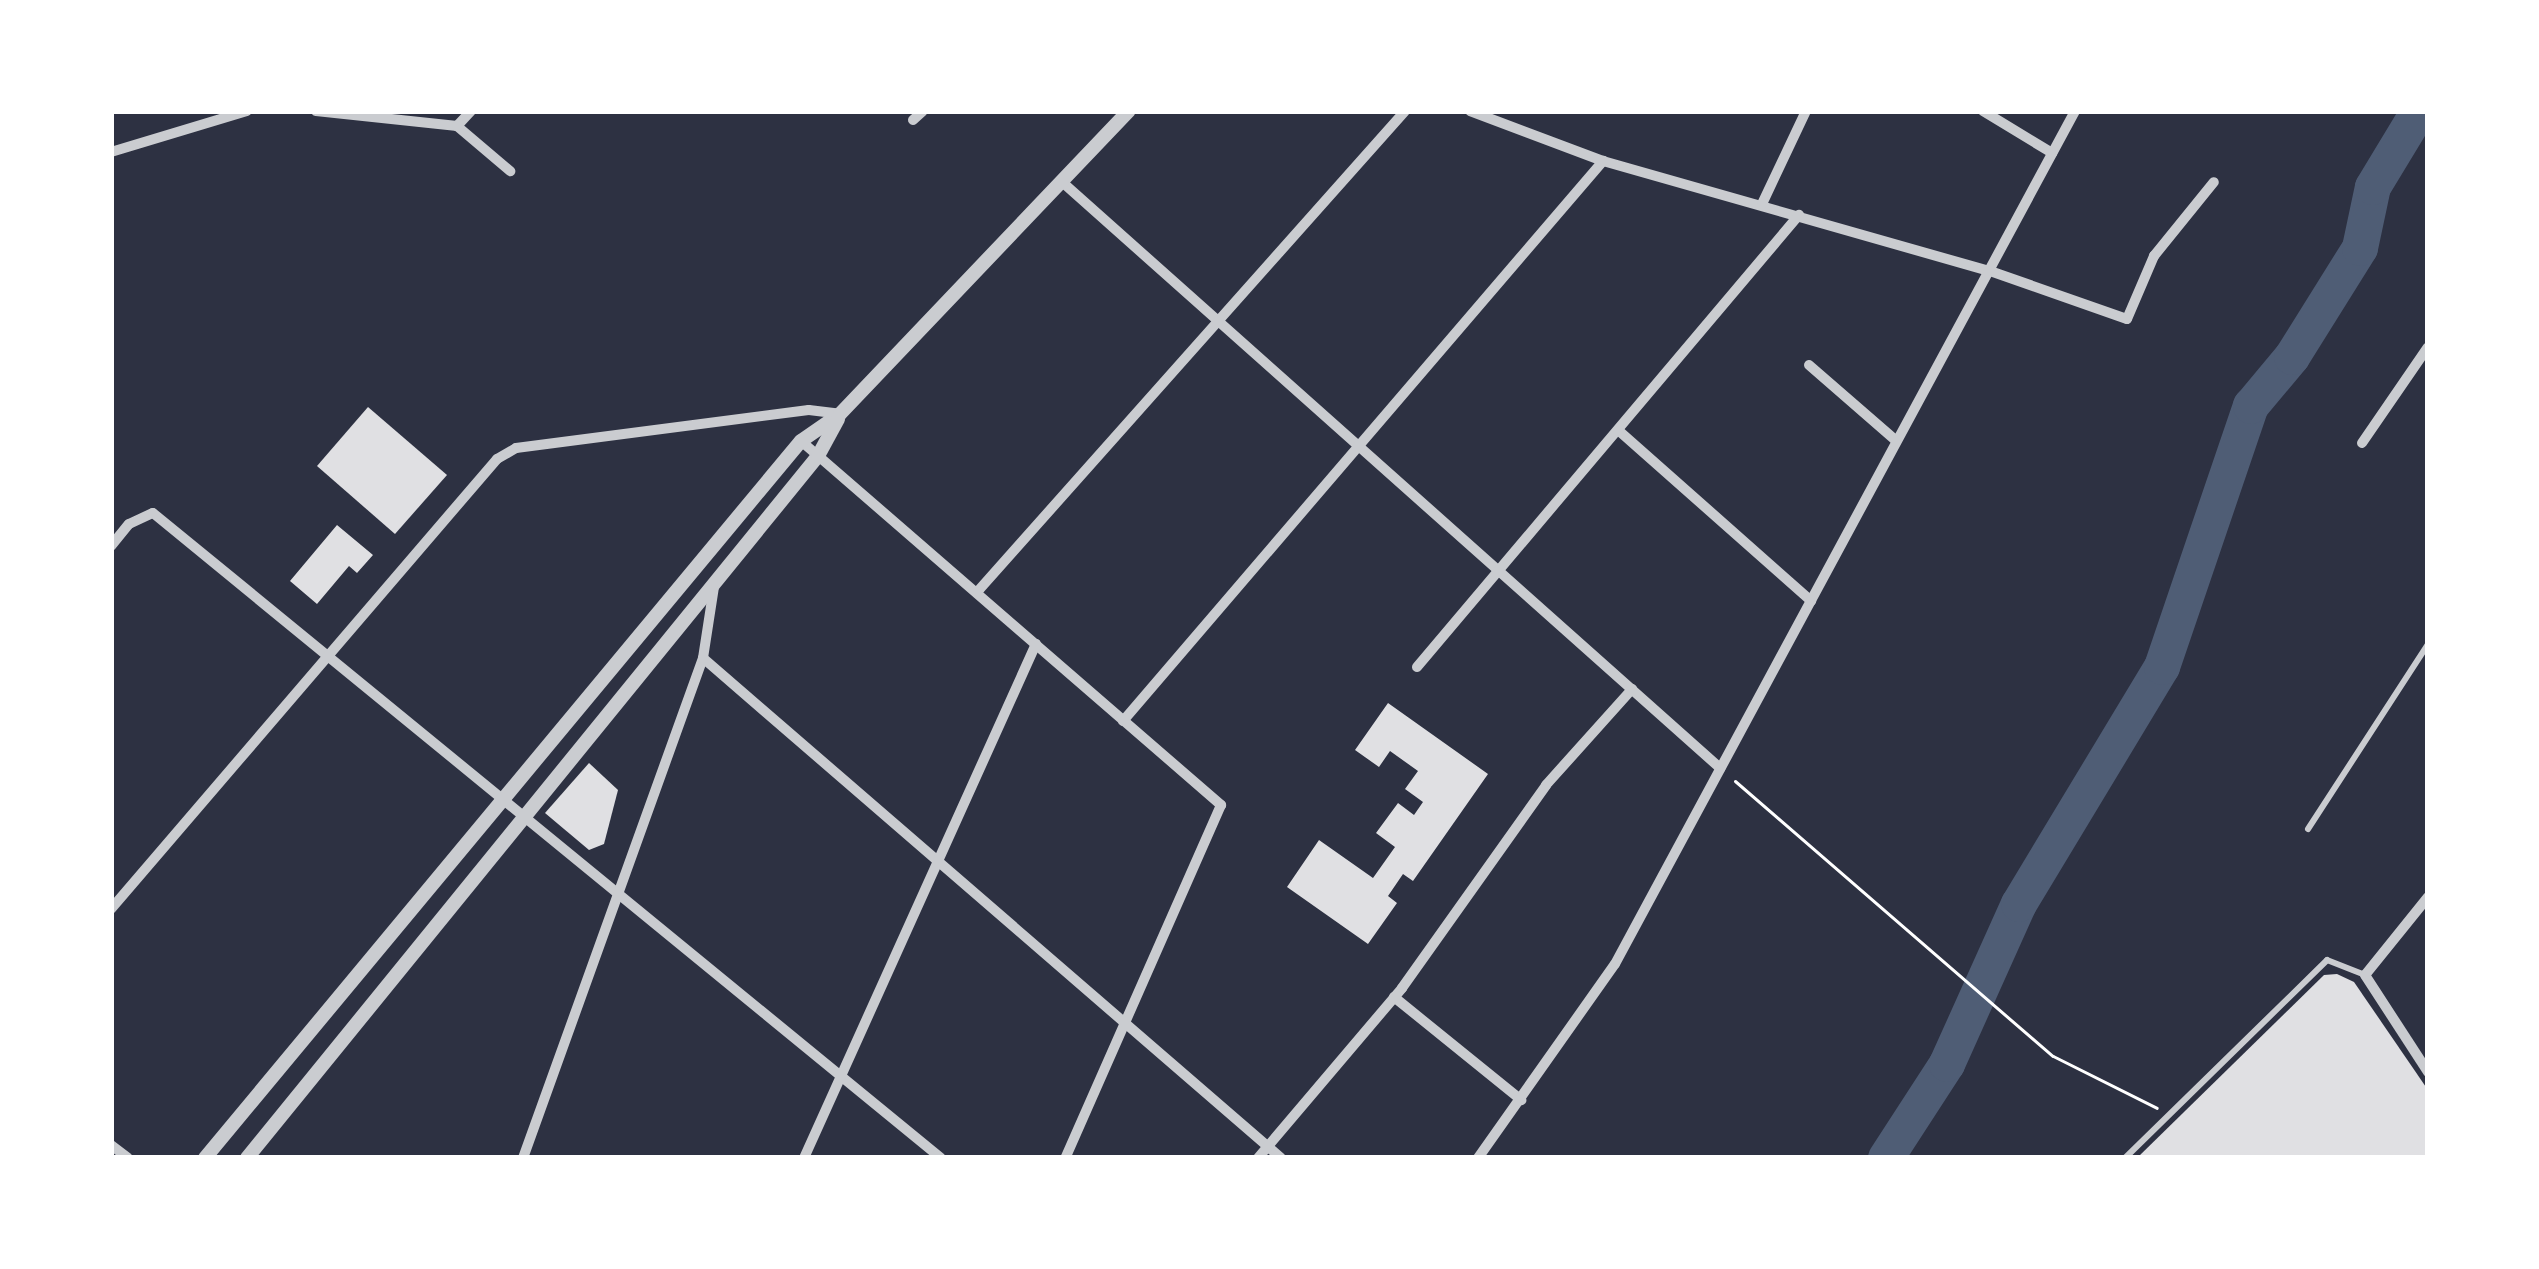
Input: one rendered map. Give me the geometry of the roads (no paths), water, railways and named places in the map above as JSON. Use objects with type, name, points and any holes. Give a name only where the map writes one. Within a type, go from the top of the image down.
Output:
[{"type":"street","points":[[111,152],[247,111]]},
{"type":"street","points":[[316,111],[457,126],[510,171]]},
{"type":"street","points":[[457,126],[471,111]]},
{"type":"street","points":[[205,1158],[500,797],[801,441],[840,415],[1129,111]]},
{"type":"street","points":[[978,591],[1405,111]]},
{"type":"street","points":[[1470,111],[1603,161],[1990,271],[2127,319],[2154,256],[2214,182]]},
{"type":"street","points":[[1762,204],[1806,111]]},
{"type":"street","points":[[1983,111],[2053,153]]},
{"type":"street","points":[[1478,1158],[1616,964],[2075,111]]},
{"type":"street","points":[[1123,721],[1603,161]]},
{"type":"street","points":[[1061,181],[1222,318],[1720,768]]},
{"type":"street","points":[[1417,667],[1504,570],[1799,215]]},
{"type":"street","points":[[2362,443],[2428,347]]},
{"type":"street","points":[[1809,365],[1894,440]]},
{"type":"street","points":[[111,910],[328,650],[497,459],[516,448],[809,410],[840,415]]},
{"type":"street","points":[[247,1158],[818,456],[840,415]]},
{"type":"street","points":[[1618,430],[1811,601]]},
{"type":"street","points":[[801,441],[1221,806],[1130,1022],[1065,1158]]},
{"type":"street","points":[[111,546],[153,513],[328,650],[940,1158]]},
{"type":"street","points":[[525,1157],[703,658],[715,580]]},
{"type":"street","points":[[804,1158],[936,856],[1036,644]]},
{"type":"street","points":[[703,658],[1130,1022],[1281,1158]]},
{"type":"street","points":[[1258,1158],[1394,997],[1546,785],[1632,689]]},
{"type":"street","points":[[2428,897],[2365,975],[2428,1072]]},
{"type":"street","points":[[1394,997],[1521,1100]]},
{"type":"street","points":[[111,1144],[128,1158]]},
{"type":"lane","points":[[2308,829],[2428,644]]},
{"type":"lane","points":[[2125,1158],[2327,960],[2365,975]]},
{"type":"waterway","points":[[1886,1158],[1947,1064],[2019,904],[2162,667],[2251,406],[2292,357],[2360,248],[2373,187],[2419,111]]}]
